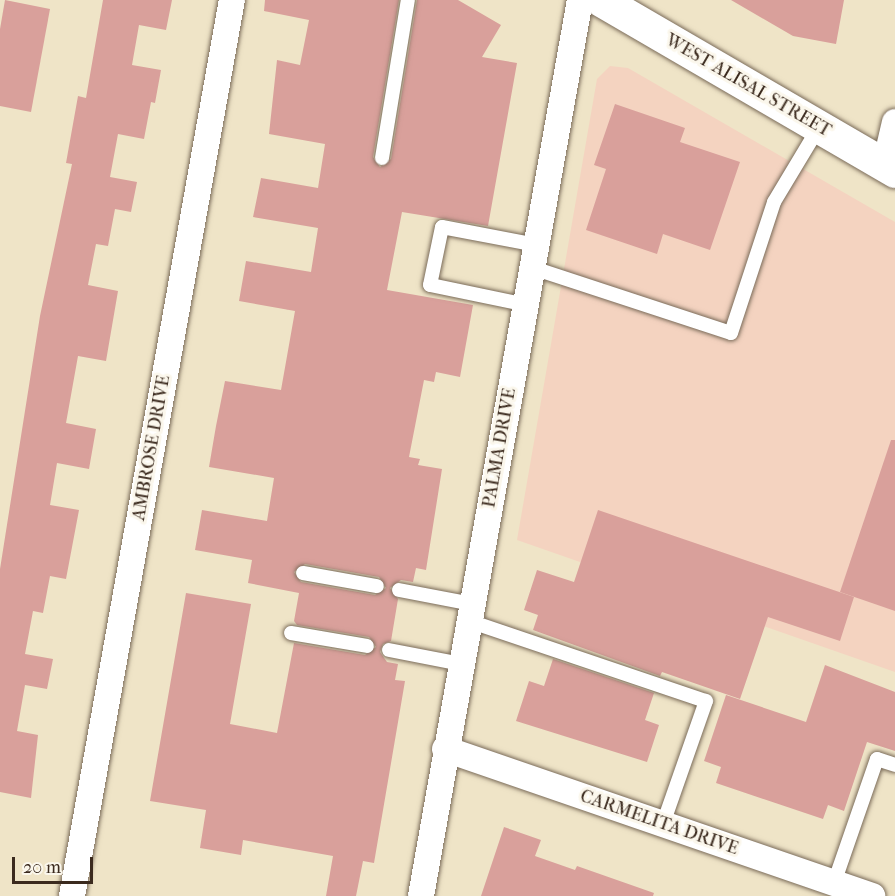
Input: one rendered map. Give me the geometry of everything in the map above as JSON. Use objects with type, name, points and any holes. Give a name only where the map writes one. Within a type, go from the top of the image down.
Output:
[{"type":"main road","name":"WEST ALISAL STREET","points":[[601,0],[890,168]]},
{"type":"street","name":"AMBROSE DRIVE","points":[[72,896],[232,0]]},
{"type":"street","name":"PALMA DRIVE","points":[[421,896],[445,749],[527,305],[580,0]]},
{"type":"street","points":[[890,168],[895,122]]},
{"type":"street","name":"CARMELITA DRIVE","points":[[445,749],[872,896]]},
{"type":"lane","points":[[382,158],[408,0]]},
{"type":"lane","points":[[527,305],[430,285],[442,226],[535,257],[731,333],[774,202],[819,127]]},
{"type":"lane","points":[[303,573],[377,586]]},
{"type":"lane","points":[[399,590],[471,613],[706,701],[663,824]]},
{"type":"lane","points":[[291,633],[367,646]]},
{"type":"lane","points":[[389,650],[461,664]]},
{"type":"lane","points":[[834,883],[877,759],[895,765]]},
{"type":"shaded area","points":[[610,66],[628,68],[895,222],[895,672],[517,540],[597,79]]},
{"type":"building","points":[[5,0],[50,9],[31,112],[0,106],[0,29]]},
{"type":"building","points":[[103,0],[172,0],[166,30],[139,25],[132,65],[161,70],[155,103],[151,102],[144,139],[118,134],[110,177],[137,182],[131,212],[115,209],[108,246],[96,244],[88,285],[118,291],[106,361],[78,356],[66,423],[96,429],[89,469],[57,463],[50,505],[79,510],[66,579],[50,576],[43,613],[33,611],[25,654],[53,659],[47,689],[25,685],[17,731],[38,735],[31,798],[0,792],[0,569],[40,316],[72,164],[66,163],[78,96],[86,98]]},
{"type":"building","points":[[265,0],[399,0],[373,157],[380,167],[391,159],[417,0],[458,0],[501,25],[482,57],[517,63],[488,226],[402,212],[387,290],[473,305],[460,377],[436,372],[434,382],[424,380],[409,457],[420,459],[418,465],[442,469],[426,570],[416,568],[413,582],[401,580],[390,588],[398,599],[391,641],[383,644],[380,652],[387,662],[398,664],[395,680],[405,681],[374,863],[363,861],[356,896],[326,896],[333,856],[243,840],[241,855],[200,848],[206,810],[150,801],[186,593],[251,604],[230,724],[277,733],[294,643],[365,655],[376,647],[369,637],[297,625],[294,621],[299,593],[248,583],[252,560],[195,550],[202,510],[267,521],[274,478],[209,467],[216,426],[225,381],[281,390],[295,311],[239,301],[246,261],[311,272],[318,228],[253,217],[261,178],[318,188],[325,144],[269,134],[277,60],[300,65],[309,20],[264,11]],"holes":[[[305,564],[379,577],[386,588],[375,595],[301,582],[294,572]]]},
{"type":"building","points":[[731,0],[844,0],[836,44],[793,36]]},
{"type":"building","points":[[615,104],[685,128],[680,142],[740,162],[710,250],[663,234],[657,254],[586,230],[606,169],[594,165]]},
{"type":"building","points":[[891,440],[895,440],[895,611],[840,592]]},
{"type":"building","points":[[598,510],[854,597],[840,641],[768,617],[740,699],[662,672],[660,676],[533,630],[538,615],[524,610],[537,570],[574,582]]},
{"type":"building","points":[[553,659],[654,693],[645,720],[659,725],[647,762],[516,721],[529,681],[544,686]]},
{"type":"building","points":[[825,665],[895,692],[895,751],[867,742],[844,811],[828,805],[823,819],[716,783],[721,767],[704,761],[726,695],[806,722]]},
{"type":"building","points":[[504,827],[541,840],[535,856],[575,870],[577,866],[654,893],[653,896],[481,896]]}]
